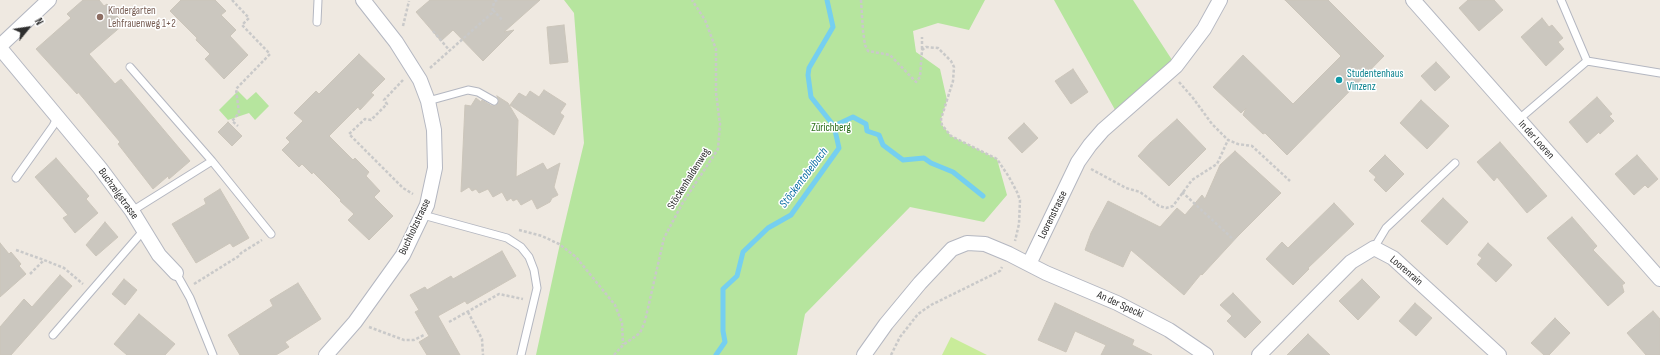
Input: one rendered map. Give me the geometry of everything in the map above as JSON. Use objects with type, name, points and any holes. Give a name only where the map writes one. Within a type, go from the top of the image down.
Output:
[{"type":"street","points":[[0,47],[49,0]]},
{"type":"street","name":"Buchholzstrasse","points":[[326,355],[355,322],[403,255],[427,205],[435,168],[434,130],[428,101],[420,80],[393,39],[362,0]]},
{"type":"street","name":"Loorenstrasse","points":[[1029,264],[1078,162],[1090,145],[1103,130],[1176,66],[1204,29],[1220,0]]},
{"type":"street","name":"In der Looren","points":[[1413,0],[1660,279]]},
{"type":"street","name":"Buchzelgstrasse","points":[[0,47],[58,116],[132,211],[159,255],[176,273]]},
{"type":"street","points":[[864,355],[886,324],[920,283],[952,249],[967,243],[985,244],[1029,264]]},
{"type":"street","points":[[1259,355],[1351,262],[1374,248]]},
{"type":"street","name":"Loorenrain","points":[[1374,248],[1393,258],[1499,355]]},
{"type":"street","name":"An der Specki","points":[[1029,264],[1046,273],[1118,303],[1169,330],[1206,355]]},
{"type":"lane","points":[[317,22],[318,0]]},
{"type":"lane","points":[[1561,0],[1587,61]]},
{"type":"lane","points":[[1518,120],[1587,61],[1660,73]]},
{"type":"lane","points":[[130,67],[212,161],[271,234]]},
{"type":"lane","points":[[428,101],[468,90],[478,92],[494,101]]},
{"type":"lane","points":[[16,178],[53,126],[58,116]]},
{"type":"lane","points":[[132,211],[212,161]]},
{"type":"lane","points":[[1374,248],[1386,228],[1455,163]]},
{"type":"lane","points":[[423,215],[507,238],[521,247],[529,257],[534,270],[537,288],[521,355]]},
{"type":"lane","points":[[53,335],[144,230]]},
{"type":"lane","name":"Buchzelgstrasse","points":[[176,273],[185,289],[214,355]]},
{"type":"path","points":[[232,0],[249,18],[242,25],[270,54],[236,89],[239,113],[232,121],[238,126]]},
{"type":"path","points":[[426,71],[492,13],[494,2],[497,0]]},
{"type":"path","name":"Stöckenhaldenweg","points":[[614,355],[623,345],[640,333],[645,321],[664,238],[682,204],[718,149],[720,124],[716,93],[716,49],[705,20],[692,0]]},
{"type":"path","points":[[861,0],[862,24],[868,51],[890,55],[916,82],[920,77],[922,37]]},
{"type":"path","points":[[400,30],[403,28],[409,1]]},
{"type":"path","points":[[493,10],[503,21]]},
{"type":"path","points":[[432,31],[450,51]]},
{"type":"path","points":[[891,355],[900,337],[918,314],[931,305],[1000,271],[1016,238],[1019,224],[1020,200],[1017,192],[997,160],[951,136],[942,125],[941,119],[953,81],[954,67],[951,61],[938,48],[926,47],[922,50]]},
{"type":"path","points":[[1169,71],[1193,98],[1212,124],[1228,140],[1238,144],[1252,146],[1290,181]]},
{"type":"path","points":[[404,80],[384,100],[387,104],[371,120],[364,119],[349,134],[403,188],[416,195]]},
{"type":"path","points":[[1078,162],[1126,188],[1140,192],[1159,206],[1166,208],[1174,206],[1182,192],[1192,180],[1217,164],[1228,140]]},
{"type":"path","points":[[1182,192],[1234,240]]},
{"type":"path","points":[[185,289],[239,256],[241,253],[271,234]]},
{"type":"path","points":[[16,250],[64,268],[91,291]]},
{"type":"path","points":[[576,257],[615,305],[622,323],[623,345]]},
{"type":"path","points":[[30,274],[44,260]]},
{"type":"path","points":[[449,322],[499,294],[533,301]]},
{"type":"path","points":[[468,312],[482,339],[483,355]]},
{"type":"path","points":[[367,326],[404,340],[414,340],[424,335]]},
{"type":"green space","name":"Zürichberg","points":[[564,0],[985,0],[969,30],[938,23],[913,31],[916,52],[940,69],[947,100],[941,119],[942,125],[951,136],[997,159],[1007,195],[984,222],[910,207],[805,314],[797,355],[536,355],[561,239],[584,143],[574,13]]},
{"type":"green space","points":[[1054,0],[1133,0],[1176,66],[1119,117]]},
{"type":"green space","points":[[238,91],[247,100],[256,92],[269,106],[255,120],[249,113],[228,120],[219,110]]},
{"type":"green space","points":[[951,337],[987,355],[942,355]]},
{"type":"building","points":[[83,0],[99,0],[104,6],[107,4],[124,24],[89,54],[115,84],[121,79],[190,161],[169,179],[168,176],[153,189],[118,144],[120,142],[78,92],[77,94],[36,49],[71,18],[67,14]]},
{"type":"building","points":[[181,0],[215,0],[226,11],[221,15],[236,30],[230,36],[248,55],[224,79],[205,59],[210,54],[196,40],[197,38],[170,11]]},
{"type":"building","points":[[430,0],[540,0],[504,32],[514,30],[483,61],[453,30],[441,41],[416,12]]},
{"type":"building","name":"Studentenhaus Vinzenz","points":[[1285,0],[1328,0],[1384,56],[1287,155],[1265,133],[1263,134],[1243,115],[1246,108],[1241,113],[1213,87],[1243,55],[1293,104],[1341,56]]},
{"type":"building","points":[[1468,0],[1494,0],[1503,10],[1479,31],[1459,8]]},
{"type":"building","points":[[1542,18],[1549,27],[1552,25],[1563,38],[1558,42],[1564,49],[1546,66],[1521,37]]},
{"type":"building","points":[[564,25],[568,62],[550,64],[547,27]]},
{"type":"building","points":[[359,54],[385,79],[371,93],[374,95],[360,110],[358,107],[329,136],[353,160],[355,158],[369,172],[366,176],[380,191],[374,197],[393,216],[369,240],[348,220],[354,214],[340,201],[341,200],[313,172],[312,174],[302,164],[299,167],[282,150],[290,142],[286,138],[303,121],[294,113],[316,91],[319,94]]},
{"type":"building","points":[[1436,62],[1450,77],[1435,91],[1421,76]]},
{"type":"building","points":[[1073,69],[1088,92],[1071,104],[1055,81]]},
{"type":"building","points":[[544,90],[566,104],[560,113],[564,116],[554,135],[510,105],[519,93],[526,97],[530,91],[539,97]]},
{"type":"building","points":[[497,96],[508,103],[518,120],[516,177],[543,163],[547,170],[560,163],[554,187],[558,195],[552,198],[550,202],[537,209],[532,199],[521,205],[517,199],[513,201],[511,198],[507,201],[502,192],[493,197],[488,189],[479,193],[476,189],[472,191],[469,187],[461,192],[465,105],[471,106],[476,98],[481,102],[482,100],[492,106],[496,105],[499,101]]},
{"type":"building","points":[[1597,97],[1612,114],[1609,116],[1614,121],[1600,134],[1599,132],[1587,143],[1569,122]]},
{"type":"building","points":[[1421,100],[1449,126],[1427,149],[1400,123]]},
{"type":"building","points":[[1177,119],[1206,149],[1169,186],[1138,156]]},
{"type":"building","points":[[228,122],[242,136],[232,146],[218,132]]},
{"type":"building","points":[[1024,123],[1038,138],[1022,153],[1008,138]]},
{"type":"building","points":[[1500,142],[1547,196],[1527,213],[1497,177],[1494,181],[1477,162]]},
{"type":"building","points":[[1235,151],[1281,193],[1202,275],[1201,274],[1184,295],[1131,250],[1123,267],[1085,250],[1091,233],[1108,201],[1160,227],[1177,208],[1185,215],[1202,195],[1205,199],[1220,165]]},
{"type":"building","points":[[1385,155],[1404,174],[1386,192],[1374,180],[1376,177],[1369,171]]},
{"type":"building","points":[[1637,155],[1658,179],[1648,188],[1645,185],[1634,195],[1615,174]]},
{"type":"building","points":[[56,158],[89,196],[86,199],[98,213],[75,233],[63,218],[68,215],[35,177]]},
{"type":"building","points":[[220,189],[249,238],[233,247],[230,243],[196,263],[172,224],[206,204],[204,199]]},
{"type":"building","points":[[1443,198],[1468,222],[1447,245],[1421,221]]},
{"type":"building","points":[[1334,203],[1354,224],[1308,268],[1309,269],[1293,285],[1266,259],[1282,242],[1288,248]]},
{"type":"building","points":[[1572,217],[1597,246],[1593,250],[1625,283],[1622,285],[1624,292],[1608,306],[1547,238]]},
{"type":"building","points":[[105,222],[118,237],[96,256],[86,245]]},
{"type":"building","points":[[0,243],[9,254],[11,252],[21,264],[19,266],[26,274],[0,297]]},
{"type":"building","points":[[1488,243],[1512,265],[1496,282],[1477,264],[1482,258],[1478,255]]},
{"type":"building","points":[[502,251],[516,276],[467,304],[465,301],[438,316],[460,355],[427,355],[419,342],[429,336],[415,312],[419,310],[410,295],[425,287],[427,290],[451,276],[453,279]]},
{"type":"building","points":[[60,275],[72,286],[11,355],[0,355],[0,327],[24,299],[32,307]]},
{"type":"building","points":[[124,279],[137,290],[125,305],[112,294]]},
{"type":"building","points":[[1362,279],[1380,297],[1358,320],[1339,301]]},
{"type":"building","points":[[298,283],[321,319],[285,342],[289,347],[276,355],[240,355],[228,335],[273,306],[270,300]]},
{"type":"building","points":[[1233,293],[1261,322],[1245,338],[1227,321],[1232,316],[1220,305]]},
{"type":"building","points":[[1055,303],[1134,340],[1132,345],[1152,355],[1101,355],[1106,345],[1075,331],[1066,352],[1038,340]]},
{"type":"building","points":[[1415,303],[1432,318],[1416,336],[1399,321]]},
{"type":"building","points":[[1653,311],[1660,319],[1660,355],[1646,355],[1627,333]]},
{"type":"building","points":[[139,314],[175,344],[165,355],[127,355],[114,344]]},
{"type":"building","points":[[1555,318],[1570,333],[1549,355],[1544,355],[1531,343]]},
{"type":"building","points":[[1308,334],[1330,355],[1287,355]]},
{"type":"waterway","name":"Stöckentobelbach","points":[[716,355],[725,342],[723,331],[723,289],[737,276],[743,252],[768,228],[791,215],[839,148],[834,126],[811,97],[808,75],[809,68],[833,27],[827,0]]},
{"type":"waterway","points":[[834,126],[853,117],[866,124],[867,131],[879,135],[883,145],[903,160],[924,158],[931,163],[953,172],[983,196]]},
{"type":"place","name":"Kindergarten Lehfrauenweg 1+2","points":[[100,17]]},
{"type":"place","name":"Studentenhaus Vinzenz","points":[[1339,80]]}]
